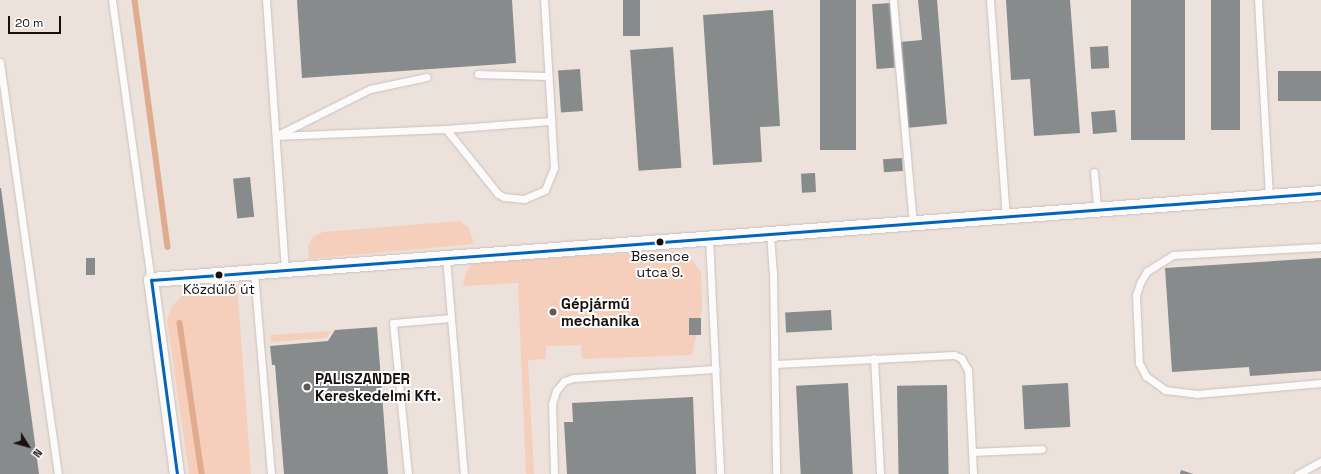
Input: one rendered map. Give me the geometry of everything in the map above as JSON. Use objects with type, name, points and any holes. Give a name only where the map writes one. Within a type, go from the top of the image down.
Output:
[{"type":"street","points":[[176,474],[151,280],[709,237],[1321,193]]},
{"type":"lane","points":[[112,0],[151,280]]},
{"type":"lane","points":[[266,0],[285,270]]},
{"type":"lane","points":[[446,130],[498,194],[504,197],[524,199],[545,190],[552,177],[554,168],[547,76],[544,0]]},
{"type":"lane","points":[[893,0],[913,223]]},
{"type":"lane","points":[[990,0],[1006,216]]},
{"type":"lane","points":[[1258,0],[1269,197]]},
{"type":"lane","points":[[0,62],[58,474]]},
{"type":"lane","points":[[478,74],[547,76]]},
{"type":"lane","points":[[276,136],[370,89],[427,77]]},
{"type":"lane","points":[[276,136],[446,130],[550,121]]},
{"type":"lane","points":[[1094,172],[1097,209]]},
{"type":"lane","points":[[770,233],[775,364],[776,474]]},
{"type":"lane","points":[[709,237],[720,474]]},
{"type":"lane","points":[[1321,247],[1173,256],[1148,271],[1140,283],[1136,295],[1139,363],[1146,376],[1165,390],[1197,394],[1321,383]]},
{"type":"lane","points":[[446,257],[464,474]]},
{"type":"lane","points":[[254,272],[271,474]]},
{"type":"lane","points":[[408,474],[393,323],[451,318]]},
{"type":"lane","points":[[775,364],[874,358],[954,356],[961,358],[968,370],[973,474]]},
{"type":"lane","points":[[874,358],[880,474]]},
{"type":"lane","points":[[554,474],[552,404],[556,391],[564,381],[573,378],[716,369]]},
{"type":"lane","points":[[972,452],[1042,449]]},
{"type":"lane","points":[[1298,474],[1321,461]]},
{"type":"shaded area","points":[[460,221],[469,228],[474,244],[309,259],[308,245],[314,236],[323,232]]},
{"type":"shaded area","points":[[675,251],[692,260],[701,272],[702,309],[692,355],[582,359],[581,345],[546,346],[546,359],[528,360],[534,474],[526,474],[518,283],[463,286],[466,272],[473,262]]},
{"type":"shaded area","points":[[237,285],[251,474],[189,474],[167,320],[172,306],[187,291]]},
{"type":"shaded area","points":[[331,331],[326,338],[271,342],[270,335]]},
{"type":"building","points":[[297,0],[512,0],[516,63],[302,78]]},
{"type":"building","points":[[623,0],[640,0],[640,36],[623,36]]},
{"type":"building","points":[[820,0],[856,0],[856,150],[820,150]]},
{"type":"building","points":[[918,0],[937,0],[947,124],[906,128],[900,42],[922,40]]},
{"type":"building","points":[[1006,0],[1070,0],[1080,133],[1034,136],[1030,79],[1011,80]]},
{"type":"building","points":[[1131,0],[1185,0],[1185,140],[1131,140]]},
{"type":"building","points":[[1211,0],[1240,0],[1240,130],[1211,130]]},
{"type":"building","points":[[890,3],[895,68],[877,69],[872,4]]},
{"type":"building","points":[[773,10],[780,126],[760,127],[762,162],[713,165],[703,15]]},
{"type":"building","points":[[1108,46],[1109,68],[1091,69],[1090,47]]},
{"type":"building","points":[[673,47],[681,168],[639,171],[630,50]]},
{"type":"building","points":[[580,69],[583,111],[561,112],[558,71]]},
{"type":"building","points":[[1278,71],[1321,71],[1321,101],[1278,101]]},
{"type":"building","points":[[1115,110],[1117,132],[1093,134],[1091,112]]},
{"type":"building","points":[[902,158],[903,171],[884,172],[883,159]]},
{"type":"building","points":[[815,173],[816,192],[802,193],[801,174]]},
{"type":"building","points":[[250,177],[254,217],[237,219],[233,179]]},
{"type":"building","points":[[1,188],[39,474],[0,474]]},
{"type":"building","points":[[86,258],[95,258],[95,275],[86,275]]},
{"type":"building","points":[[1321,258],[1321,371],[1250,376],[1249,367],[1172,372],[1165,268]]},
{"type":"building","points":[[831,310],[832,330],[786,332],[785,312]]},
{"type":"building","points":[[689,318],[701,318],[701,335],[689,335]]},
{"type":"building","points":[[377,327],[388,474],[284,474],[275,365],[272,365],[270,346],[328,341],[335,330]]},
{"type":"building","points":[[848,383],[853,474],[801,474],[796,386]]},
{"type":"building","points":[[1068,383],[1070,427],[1024,429],[1022,385]]},
{"type":"building","points":[[947,385],[949,474],[899,474],[897,386]]},
{"type":"building","points":[[693,397],[696,474],[567,474],[564,422],[573,422],[572,403]]},
{"type":"building","points":[[1181,470],[1193,474],[1180,474]]},
{"type":"waterway","points":[[135,0],[168,247]]},
{"type":"waterway","points":[[180,323],[202,474]]},
{"type":"transit line","points":[[177,474],[151,280],[1321,193]]},
{"type":"place","name":"Besence utca 9.","points":[[660,242]]},
{"type":"place","name":"Közdűlő út","points":[[219,275]]},
{"type":"place","name":"Gépjármű mechanika","points":[[553,312]]},
{"type":"place","name":"PALISZANDER Kereskedelmi Kft.","points":[[307,387]]}]
